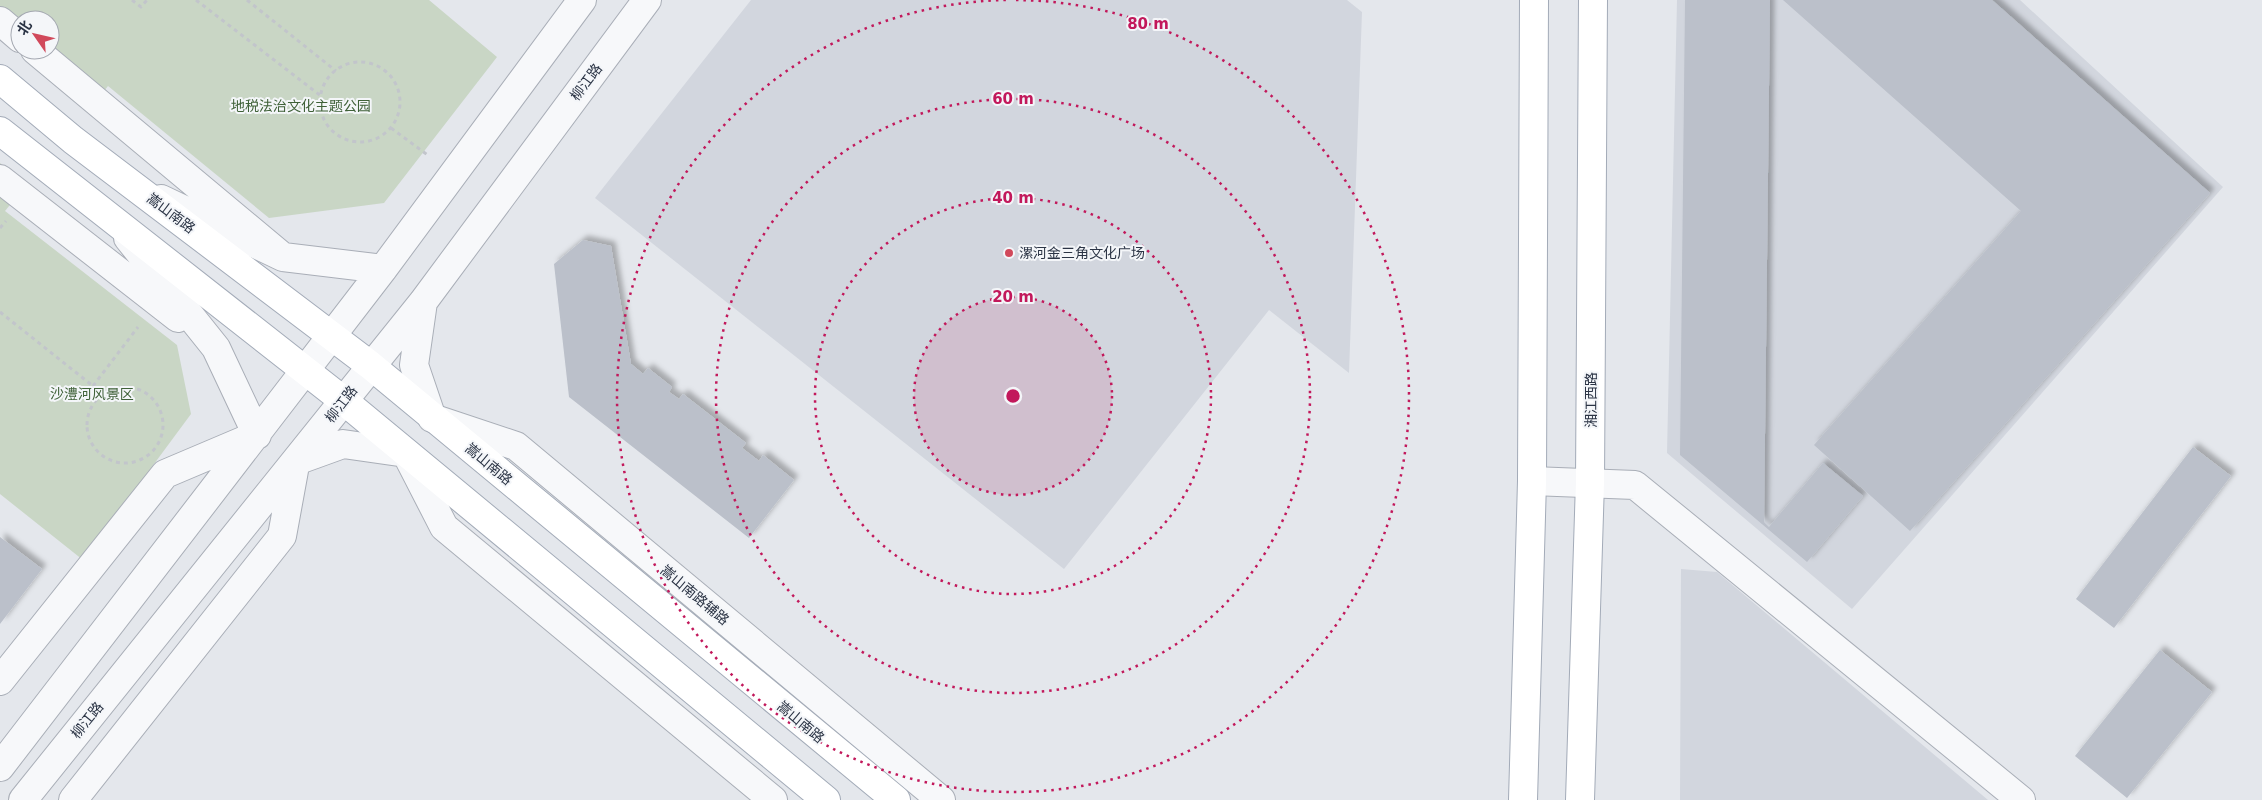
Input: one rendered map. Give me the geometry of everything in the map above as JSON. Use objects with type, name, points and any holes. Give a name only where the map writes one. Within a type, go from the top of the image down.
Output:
[{"type":"main road","points":[[1523,800],[1532,481],[1534,0]]},
{"type":"main road","name":"湘江西路","points":[[1580,800],[1590,482],[1593,0]]},
{"type":"main road","name":"嵩山南路","points":[[0,79],[73,140],[370,365],[896,800]]},
{"type":"main road","points":[[0,131],[344,400],[826,800]]},
{"type":"street","points":[[5,752],[332,336],[454,175],[582,0]]},
{"type":"street","name":"柳江路","points":[[23,800],[296,461],[370,365],[423,302],[647,0]]},
{"type":"street","points":[[0,21],[10,30]]},
{"type":"street","points":[[47,60],[283,257]]},
{"type":"street","points":[[0,179],[216,348]]},
{"type":"street","points":[[138,188],[283,257],[384,268]]},
{"type":"street","points":[[116,223],[216,348],[256,435]]},
{"type":"street","points":[[423,302],[414,365],[432,418]]},
{"type":"street","name":"嵩山南路辅路","points":[[432,418],[516,446],[941,800]]},
{"type":"street","points":[[0,681],[165,474],[256,435]]},
{"type":"street","points":[[73,800],[282,536],[296,461],[343,444],[406,453],[444,527],[773,800]]},
{"type":"street","points":[[1532,481],[1635,484],[2021,800]]},
{"type":"path","points":[[132,0],[141,8],[147,0]]},
{"type":"path","points":[[196,0],[321,96]]},
{"type":"path","points":[[247,0],[336,71]]},
{"type":"path","points":[[360,62],[373,64],[384,70],[393,79],[400,98],[398,117],[391,128],[381,136],[369,141],[356,142],[343,138],[333,131],[325,121],[321,109],[321,96],[324,86],[336,71],[347,64],[360,62]]},
{"type":"path","points":[[391,128],[454,175]]},
{"type":"path","points":[[93,386],[158,302]]},
{"type":"path","points":[[0,312],[103,394]]},
{"type":"path","points":[[127,387],[140,390],[150,397],[158,407],[162,419],[160,438],[150,453],[140,460],[116,463],[104,458],[95,450],[89,439],[87,427],[88,414],[94,403],[103,394],[115,388],[127,387]]},
{"type":"shaded area","name":"漯河金三角文化广场","points":[[751,0],[1347,0],[1362,12],[1349,373],[1269,310],[1064,569],[595,198]]},
{"type":"shaded area","points":[[1677,0],[2020,0],[2223,187],[1852,609],[1667,453]]},
{"type":"shaded area","points":[[1681,569],[1717,572],[1988,800],[1680,800]]},
{"type":"green space","name":"地税法治文化主题公园","points":[[0,0],[429,0],[497,57],[384,203],[269,218],[108,86],[90,109],[30,60],[60,60],[60,10],[10,10],[10,43],[0,35]]},
{"type":"green space","name":"沙澧河风景区","points":[[0,163],[27,184],[5,211],[177,345],[191,414],[83,560],[0,494]]},
{"type":"building","points":[[1685,0],[1770,0],[1764,522],[1769,527],[1823,463],[1863,496],[1807,562],[1680,455]]},
{"type":"building","points":[[1783,0],[1992,0],[2210,193],[1910,531],[1814,445],[2021,211]]},
{"type":"building","points":[[583,240],[611,246],[631,364],[643,374],[648,368],[672,387],[669,392],[679,399],[683,394],[746,443],[742,448],[759,461],[763,455],[794,480],[749,538],[569,397],[554,264]]},
{"type":"building","points":[[2193,447],[2231,476],[2114,628],[2076,599]]},
{"type":"building","points":[[0,537],[42,569],[0,624]]},
{"type":"building","points":[[2160,650],[2212,692],[2127,798],[2075,756]]},
{"type":"place","name":"漯河金三角文化广场","points":[[1009,253]]}]
